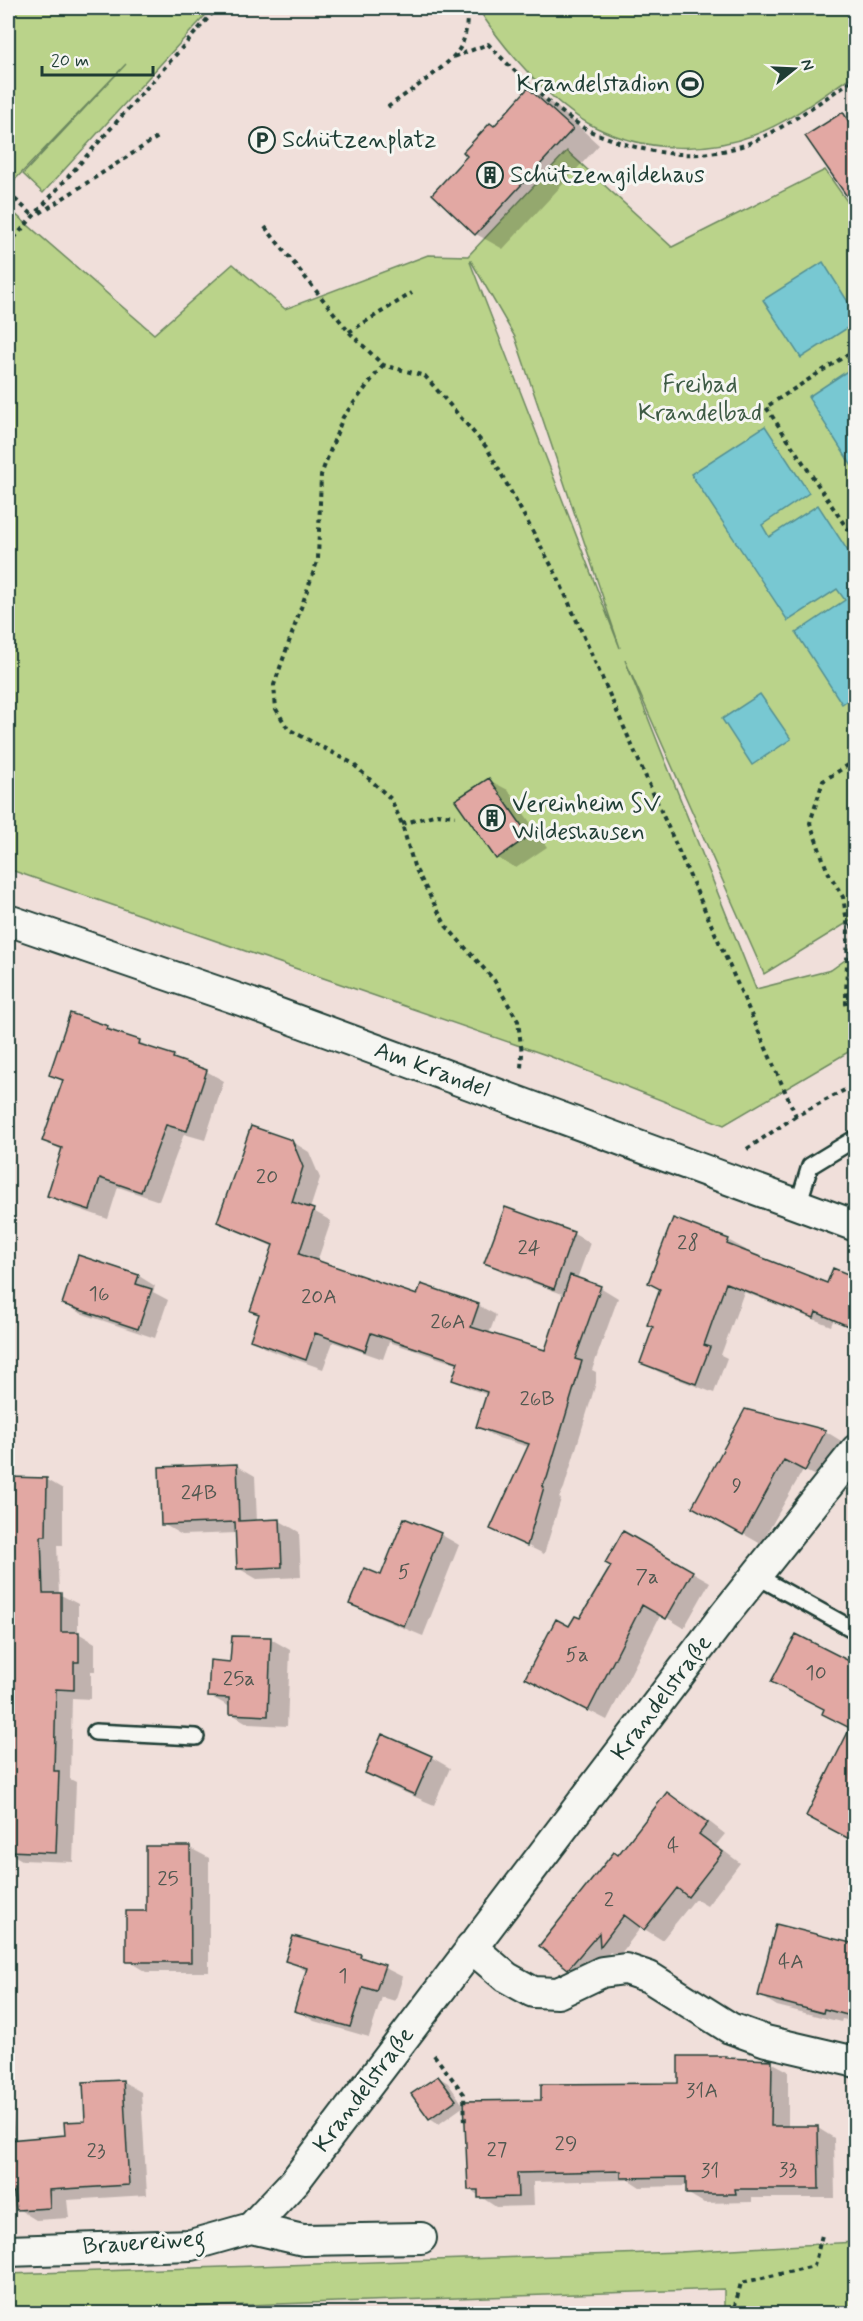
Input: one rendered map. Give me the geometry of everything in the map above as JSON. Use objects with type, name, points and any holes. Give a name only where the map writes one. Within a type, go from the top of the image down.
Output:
[{"type":"street","name":"Am Krandel","points":[[8,920],[241,1000],[855,1226]]},
{"type":"street","name":"Krandelstraße","points":[[251,2228],[295,2181],[755,1575],[855,1450]]},
{"type":"street","points":[[471,1947],[506,1977],[533,1992],[558,1993],[602,1972],[626,1969],[649,1977],[730,2028],[766,2041],[855,2062]]},
{"type":"street","name":"Brauereiweg","points":[[8,2251],[191,2245],[251,2228],[303,2240],[421,2238]]},
{"type":"lane","points":[[798,1205],[810,1166],[855,1138]]},
{"type":"lane","points":[[755,1575],[855,1631]]},
{"type":"lane","points":[[95,1732],[196,1737]]},
{"type":"path","points":[[8,245],[217,8]]},
{"type":"path","points":[[454,57],[461,46],[467,26],[467,8]]},
{"type":"path","points":[[388,107],[454,57],[488,44],[526,83],[585,129],[627,144],[667,154],[697,156],[733,149],[764,137],[855,78]]},
{"type":"path","points":[[35,217],[158,137]]},
{"type":"path","points":[[8,193],[35,217]]},
{"type":"path","points":[[265,227],[349,332],[383,365],[425,376],[487,448],[557,576],[796,1116]]},
{"type":"path","points":[[349,332],[412,293]]},
{"type":"path","points":[[855,348],[766,406],[855,543]]},
{"type":"path","points":[[383,365],[343,417],[321,475],[318,559],[274,685],[276,709],[288,729],[352,763],[391,799],[402,824],[414,866],[446,926],[494,980],[518,1021],[522,1054],[518,1102]]},
{"type":"path","points":[[855,760],[823,782],[810,823],[827,870],[843,897],[848,928],[846,1004],[855,1018]]},
{"type":"path","points":[[402,824],[437,814],[455,816]]},
{"type":"path","points":[[848,928],[855,925]]},
{"type":"path","points":[[846,997],[855,986]]},
{"type":"path","points":[[723,1178],[728,1162],[796,1116],[855,1084]]},
{"type":"path","points":[[405,2034],[426,2044],[464,2094],[465,2125]]},
{"type":"path","points":[[710,2313],[734,2309],[741,2283],[814,2266],[822,2235]]},
{"type":"green space","points":[[8,8],[212,8],[43,193],[23,174],[126,64],[8,187]]},
{"type":"green space","name":"Krandelstadion","points":[[478,8],[855,8],[855,74],[793,116],[754,135],[715,145],[674,147],[653,145],[614,135],[579,118],[546,91],[514,57]]},
{"type":"green space","name":"Freibad Krandelbad","points":[[567,151],[672,247],[825,170],[856,214],[856,779],[850,783],[856,792],[855,918],[764,974],[625,660],[756,989],[831,970],[855,953],[855,1048],[724,1125],[549,1056],[8,869],[8,208],[154,334],[233,264],[285,309],[428,255],[468,256]],"holes":[[[471,261],[515,337],[620,648]]]},
{"type":"green space","points":[[855,2242],[855,2313],[724,2313],[724,2289],[8,2313],[8,2274],[680,2252]]},
{"type":"water","points":[[823,262],[855,313],[855,323],[801,358],[763,300]]},
{"type":"water","points":[[855,366],[855,471],[808,397]]},
{"type":"water","points":[[765,426],[809,493],[762,525],[769,537],[818,505],[855,562],[855,695],[842,704],[796,633],[845,600],[837,589],[788,621],[691,474]]},
{"type":"water","points":[[760,694],[791,739],[752,765],[722,719]]},
{"type":"building","name":"Schützengildehaus","points":[[528,88],[573,129],[475,235],[432,194],[467,156],[463,152],[490,123],[494,126]]},
{"type":"building","points":[[843,112],[855,132],[855,208],[805,136]]},
{"type":"building","name":"Vereinheim SV Wildeshausen","points":[[489,778],[529,836],[496,859],[455,800]]},
{"type":"building","points":[[70,1013],[108,1026],[106,1029],[140,1040],[139,1044],[174,1055],[173,1058],[207,1070],[187,1131],[166,1125],[141,1192],[100,1178],[90,1210],[47,1196],[62,1148],[42,1141],[63,1080],[49,1075]]},
{"type":"building","points":[[251,1126],[292,1140],[303,1167],[292,1202],[314,1209],[299,1254],[417,1295],[421,1284],[479,1304],[471,1327],[545,1350],[570,1275],[601,1286],[575,1359],[582,1361],[547,1478],[542,1486],[544,1487],[527,1546],[490,1529],[529,1444],[476,1427],[487,1392],[452,1380],[458,1362],[371,1333],[365,1351],[315,1333],[306,1360],[250,1340],[259,1314],[250,1311],[273,1245],[217,1222]]},
{"type":"building","points":[[505,1207],[574,1232],[554,1289],[484,1263]]},
{"type":"building","points":[[673,1218],[729,1239],[727,1244],[827,1283],[833,1268],[855,1277],[855,1329],[816,1312],[814,1318],[726,1283],[704,1345],[710,1347],[696,1384],[640,1363],[653,1327],[647,1325],[660,1289],[648,1283]]},
{"type":"building","points":[[78,1255],[139,1275],[136,1284],[152,1289],[138,1329],[62,1304]]},
{"type":"building","points":[[745,1409],[826,1430],[805,1471],[784,1460],[743,1535],[692,1507]]},
{"type":"building","points":[[237,1464],[239,1521],[280,1519],[282,1567],[237,1569],[235,1522],[161,1525],[159,1467]]},
{"type":"building","points":[[8,1477],[47,1478],[46,1536],[41,1536],[43,1593],[61,1593],[61,1632],[79,1632],[79,1662],[74,1662],[74,1690],[56,1689],[54,1771],[59,1771],[56,1853],[8,1851],[8,1593],[14,1593],[11,1536],[8,1536]]},
{"type":"building","points":[[404,1518],[441,1533],[404,1626],[349,1604],[364,1568],[381,1575]]},
{"type":"building","points":[[623,1531],[693,1571],[666,1619],[642,1605],[588,1711],[525,1678],[556,1619],[569,1626],[575,1616],[580,1618],[611,1566],[605,1563]]},
{"type":"building","points":[[796,1634],[851,1662],[855,1654],[855,1842],[806,1816],[850,1728],[822,1714],[824,1709],[771,1682]]},
{"type":"building","points":[[232,1636],[271,1637],[268,1716],[229,1714],[229,1698],[208,1697],[210,1660],[230,1662]]},
{"type":"building","points":[[382,1734],[432,1756],[415,1795],[365,1773]]},
{"type":"building","points":[[667,1792],[708,1823],[699,1834],[723,1852],[688,1897],[677,1888],[644,1930],[624,1915],[600,1947],[599,1933],[568,1969],[539,1946],[614,1852],[618,1855]]},
{"type":"building","points":[[146,1846],[190,1846],[191,1962],[126,1962],[126,1911],[146,1911]]},
{"type":"building","points":[[776,1924],[855,1944],[855,2017],[824,2009],[823,2013],[758,1996]]},
{"type":"building","points":[[293,1936],[361,1954],[360,1957],[385,1965],[376,1991],[363,1987],[350,2027],[294,2011],[307,1968],[285,1961]]},
{"type":"building","points":[[678,2056],[726,2056],[726,2058],[772,2060],[771,2126],[818,2126],[819,2189],[735,2189],[736,2194],[686,2194],[686,2177],[621,2178],[621,2171],[517,2173],[518,2197],[478,2198],[478,2190],[468,2190],[464,2101],[541,2100],[541,2084],[678,2083]]},
{"type":"building","points":[[438,2076],[456,2100],[429,2119],[411,2094]]},
{"type":"building","points":[[123,2080],[129,2185],[49,2190],[50,2208],[16,2210],[14,2192],[8,2193],[8,2140],[65,2135],[64,2122],[85,2121],[83,2082]]},
{"type":"place","name":"Krandelstadion","points":[[690,84]]},
{"type":"place","name":"Schützenplatz","points":[[262,140]]},
{"type":"place","name":"Schützengildehaus","points":[[490,175]]},
{"type":"place","name":"Vereinheim SV Wildeshausen","points":[[492,818]]}]
